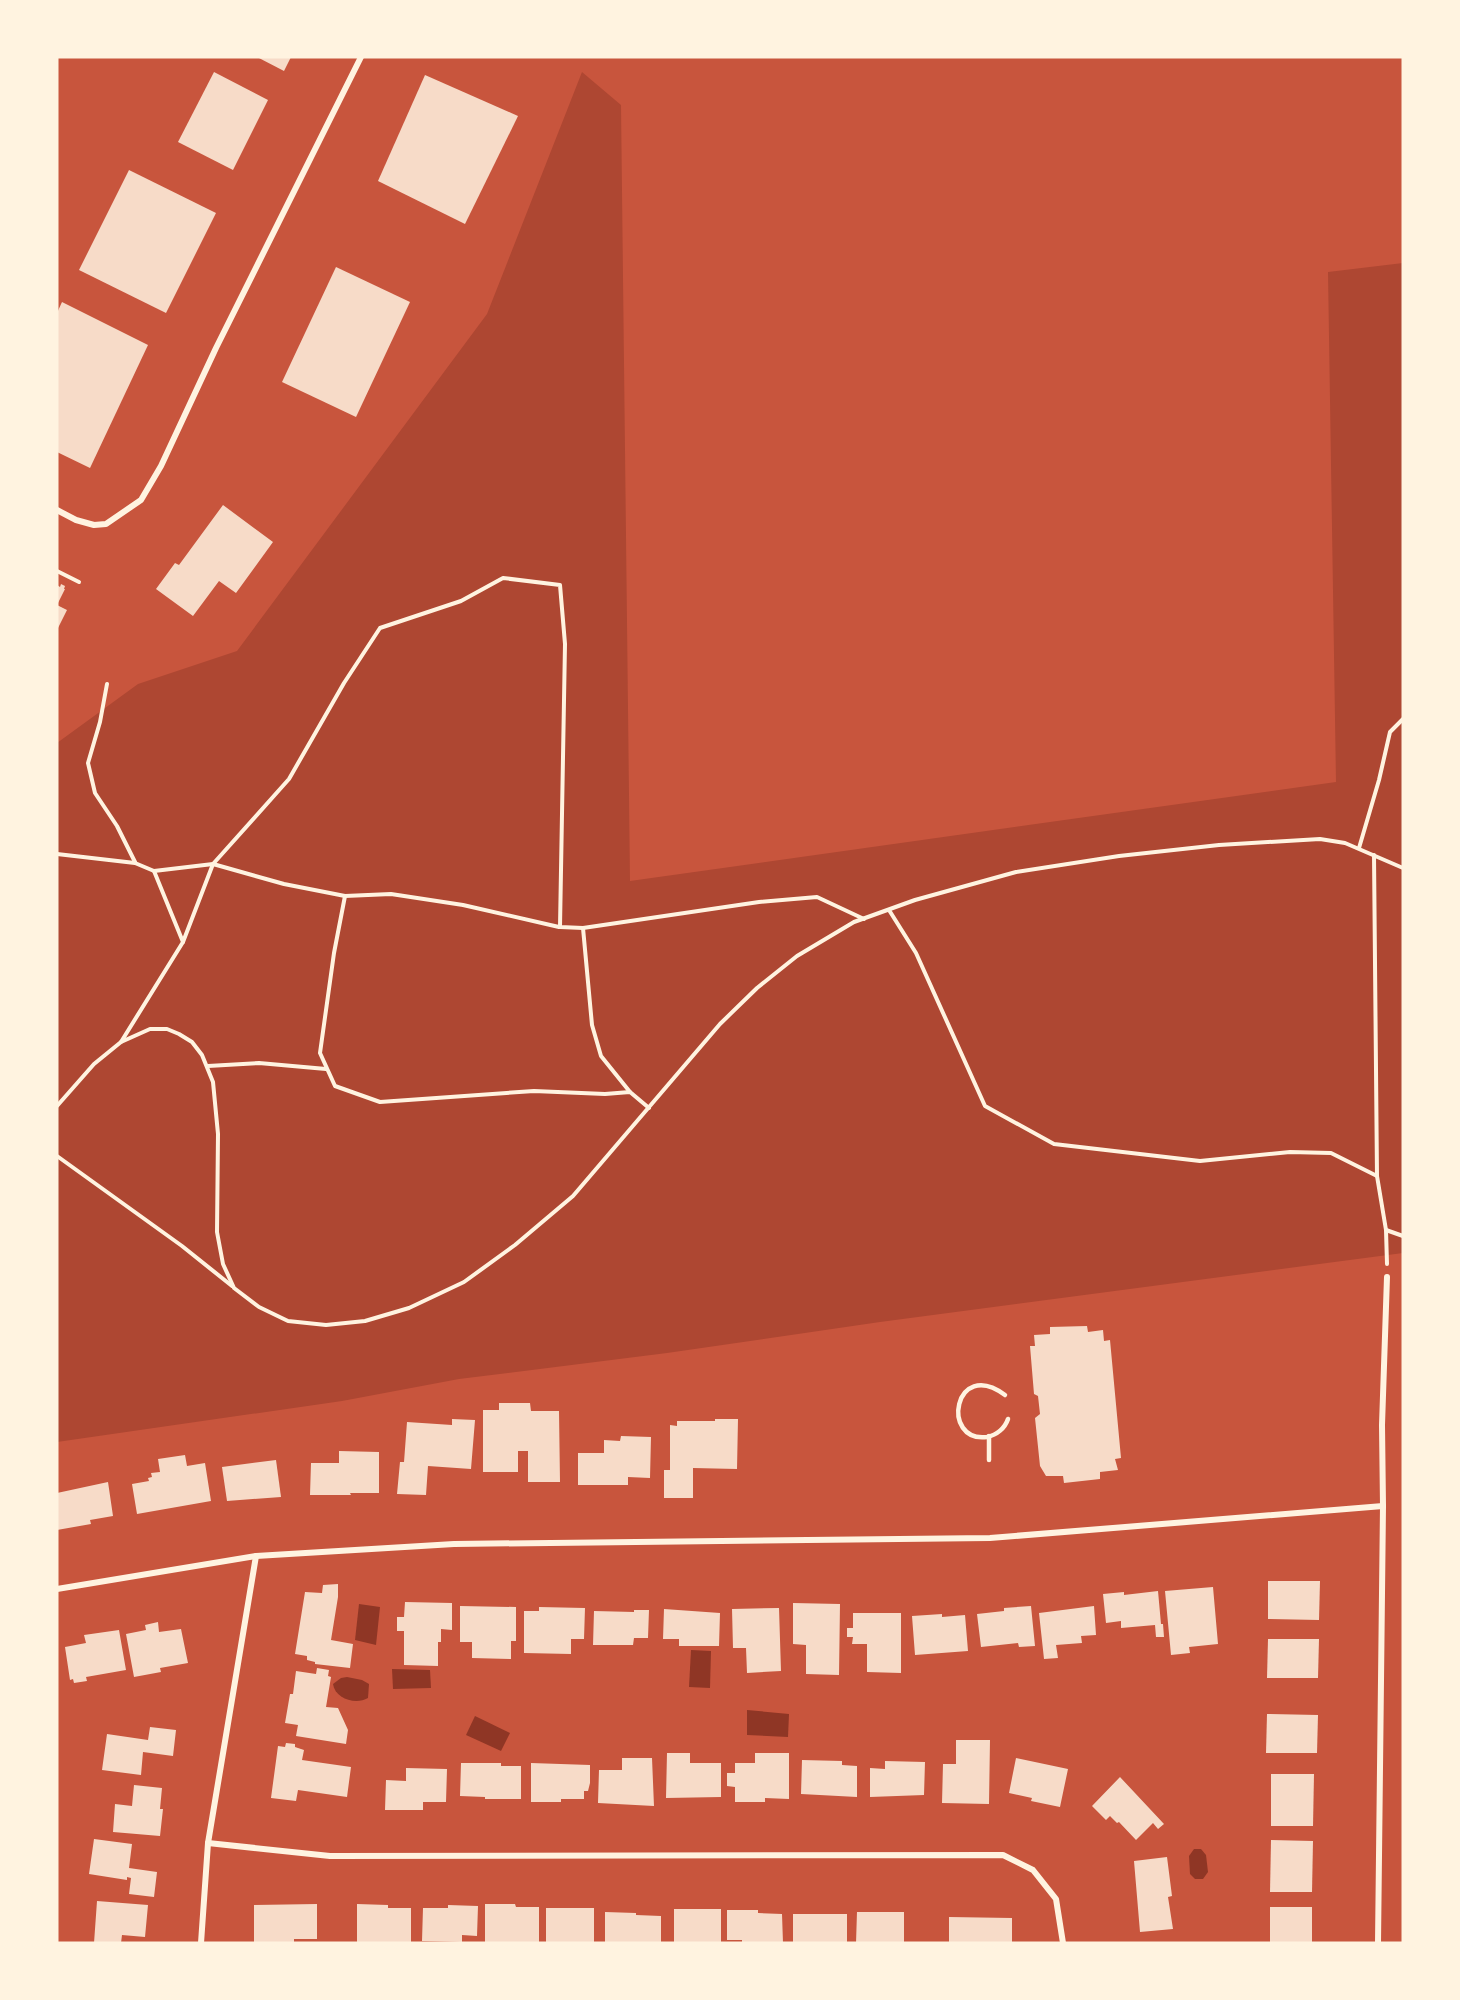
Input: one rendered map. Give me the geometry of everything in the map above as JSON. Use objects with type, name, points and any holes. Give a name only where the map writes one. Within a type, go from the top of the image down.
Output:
[{"type":"street","points":[[57,510],[94,525],[106,524],[141,500],[161,466],[221,338],[361,57]]},
{"type":"street","points":[[1378,1943],[1382,1425],[1387,1277]]},
{"type":"street","points":[[57,1589],[256,1556],[454,1544],[990,1538],[1383,1506]]},
{"type":"street","points":[[201,1943],[208,1843],[256,1556]]},
{"type":"street","points":[[208,1843],[330,1856],[1003,1855],[1033,1870],[1056,1899],[1063,1943]]},
{"type":"lane","points":[[1005,1395],[994,1387],[977,1386],[963,1395],[958,1403],[957,1411],[963,1427],[977,1437],[989,1436],[1001,1430],[1008,1419]]},
{"type":"lane","points":[[989,1436],[989,1460]]},
{"type":"path","points":[[57,571],[79,582]]},
{"type":"path","points":[[121,1042],[183,942],[213,864],[289,779],[344,683],[380,628],[461,600],[503,578],[560,585],[565,644],[560,927]]},
{"type":"path","points":[[108,684],[87,763],[95,792],[117,826],[135,863]]},
{"type":"path","points":[[1359,848],[1390,732],[1403,720]]},
{"type":"path","points":[[57,1156],[182,1246],[259,1307],[288,1321],[326,1325],[365,1321],[409,1308],[464,1282],[515,1245],[573,1196],[720,1024],[757,988],[797,956],[854,922],[889,909],[1016,872],[1119,856],[1219,845],[1320,839],[1345,843],[1403,868]]},
{"type":"path","points":[[57,854],[135,863],[154,871],[213,864],[284,884],[345,896],[391,894],[463,905],[560,927],[584,928],[759,902],[817,897],[864,919]]},
{"type":"path","points":[[1374,855],[1377,1176],[1386,1230],[1387,1277]]},
{"type":"path","points":[[154,871],[183,942]]},
{"type":"path","points":[[345,896],[334,953],[320,1053],[335,1086],[380,1102],[534,1091],[605,1094],[630,1092]]},
{"type":"path","points":[[889,909],[916,953],[985,1106],[1054,1144],[1200,1161],[1290,1152],[1331,1152],[1377,1176]]},
{"type":"path","points":[[584,928],[592,1025],[601,1056],[630,1092],[649,1108]]},
{"type":"path","points":[[57,1106],[94,1064],[121,1042],[150,1029],[167,1029],[192,1042],[208,1066],[213,1082],[218,1134],[217,1232],[223,1264],[234,1288]]},
{"type":"path","points":[[208,1066],[258,1063],[327,1069]]},
{"type":"path","points":[[1386,1230],[1403,1236]]},
{"type":"shaded area","points":[[582,72],[621,105],[630,881],[1336,782],[1328,272],[1403,263],[1403,1253],[459,1379],[342,1401],[57,1442],[57,743],[138,684],[237,651],[487,314]]},
{"type":"shaded area","points":[[359,1604],[380,1607],[376,1645],[355,1640]]},
{"type":"shaded area","points":[[691,1650],[711,1651],[710,1688],[689,1687]]},
{"type":"shaded area","points":[[392,1669],[430,1670],[431,1688],[393,1689]]},
{"type":"shaded area","points":[[347,1677],[369,1684],[368,1698],[352,1701],[338,1694],[333,1684]]},
{"type":"shaded area","points":[[747,1710],[789,1714],[788,1737],[747,1735]]},
{"type":"shaded area","points":[[475,1716],[510,1733],[501,1751],[466,1735]]},
{"type":"shaded area","points":[[1194,1849],[1201,1849],[1206,1855],[1208,1872],[1203,1879],[1195,1879],[1190,1874],[1189,1856]]},
{"type":"building","points":[[257,57],[291,57],[284,71]]},
{"type":"building","points":[[214,72],[268,100],[233,170],[178,142]]},
{"type":"building","points":[[425,75],[518,116],[465,224],[378,181]]},
{"type":"building","points":[[129,170],[216,213],[166,313],[79,270]]},
{"type":"building","points":[[336,267],[410,302],[356,417],[282,382]]},
{"type":"building","points":[[62,302],[148,345],[90,468],[57,452],[57,313]]},
{"type":"building","points":[[223,505],[273,542],[236,593],[219,581],[193,616],[156,589],[175,563],[179,565]]},
{"type":"building","points":[[61,584],[65,586],[65,589],[57,605],[57,585],[60,587]]},
{"type":"building","points":[[57,605],[67,610],[57,630]]},
{"type":"building","points":[[1087,1326],[1088,1332],[1103,1330],[1104,1341],[1110,1340],[1121,1458],[1115,1459],[1118,1470],[1100,1472],[1100,1479],[1064,1483],[1063,1476],[1046,1476],[1040,1466],[1035,1418],[1040,1414],[1038,1396],[1034,1394],[1030,1346],[1035,1346],[1034,1335],[1050,1334],[1050,1327]]},
{"type":"building","points":[[499,1403],[530,1403],[531,1411],[559,1411],[560,1482],[528,1482],[528,1451],[518,1451],[518,1472],[483,1472],[483,1410],[499,1410]]},
{"type":"building","points":[[452,1419],[475,1420],[471,1469],[428,1466],[426,1495],[397,1494],[400,1462],[404,1462],[407,1422],[452,1425]]},
{"type":"building","points":[[715,1419],[738,1419],[737,1469],[693,1468],[693,1498],[664,1498],[664,1470],[670,1470],[670,1425],[677,1426],[677,1421],[715,1421]]},
{"type":"building","points":[[621,1436],[651,1437],[650,1478],[628,1477],[628,1485],[578,1485],[578,1453],[604,1453],[604,1440],[620,1441]]},
{"type":"building","points":[[339,1451],[379,1452],[379,1493],[310,1495],[311,1463],[339,1463]]},
{"type":"building","points":[[185,1455],[187,1466],[205,1463],[211,1501],[137,1514],[132,1484],[149,1481],[148,1478],[152,1477],[151,1473],[160,1472],[158,1459]]},
{"type":"building","points":[[276,1460],[281,1497],[227,1501],[222,1467]]},
{"type":"building","points":[[108,1482],[113,1516],[90,1520],[91,1524],[57,1530],[57,1493]]},
{"type":"building","points":[[1268,1581],[1320,1581],[1319,1620],[1268,1619]]},
{"type":"building","points":[[338,1584],[331,1640],[353,1644],[350,1668],[315,1664],[307,1660],[307,1656],[295,1654],[305,1592],[322,1593],[323,1585]]},
{"type":"building","points":[[1213,1587],[1218,1644],[1189,1647],[1190,1653],[1171,1655],[1165,1591]]},
{"type":"building","points":[[1158,1591],[1164,1637],[1156,1637],[1155,1625],[1121,1628],[1121,1621],[1106,1623],[1103,1594],[1124,1592],[1124,1595]]},
{"type":"building","points":[[405,1602],[452,1603],[452,1630],[441,1629],[441,1642],[438,1642],[438,1666],[404,1665],[404,1631],[397,1631],[397,1617],[404,1617]]},
{"type":"building","points":[[793,1603],[840,1604],[839,1675],[806,1674],[806,1645],[793,1644]]},
{"type":"building","points":[[460,1606],[516,1607],[516,1641],[511,1641],[511,1659],[472,1658],[472,1642],[460,1642]]},
{"type":"building","points":[[1031,1606],[1035,1646],[1019,1647],[1018,1643],[981,1647],[977,1614],[1004,1611],[1004,1608]]},
{"type":"building","points":[[1094,1606],[1096,1635],[1081,1636],[1082,1643],[1056,1645],[1058,1658],[1044,1659],[1039,1613]]},
{"type":"building","points":[[539,1607],[585,1608],[584,1639],[571,1639],[571,1654],[524,1653],[524,1611],[539,1611]]},
{"type":"building","points":[[779,1608],[781,1671],[747,1673],[746,1648],[733,1648],[732,1609]]},
{"type":"building","points":[[664,1609],[720,1613],[719,1646],[679,1646],[679,1639],[663,1639]]},
{"type":"building","points":[[634,1610],[649,1610],[648,1638],[634,1638],[633,1645],[593,1645],[594,1611],[634,1612]]},
{"type":"building","points":[[853,1613],[901,1613],[901,1673],[867,1672],[867,1644],[852,1644],[853,1637],[847,1637],[847,1628],[853,1628]]},
{"type":"building","points":[[942,1614],[942,1617],[965,1615],[968,1651],[915,1655],[912,1616]]},
{"type":"building","points":[[158,1622],[159,1632],[181,1629],[188,1663],[160,1668],[161,1672],[134,1677],[126,1634],[146,1630],[145,1625]]},
{"type":"building","points":[[119,1630],[126,1670],[86,1677],[87,1681],[74,1683],[73,1679],[70,1680],[65,1647],[86,1643],[84,1635]]},
{"type":"building","points":[[1268,1639],[1319,1639],[1318,1678],[1267,1678]]},
{"type":"building","points":[[317,1668],[329,1670],[328,1676],[331,1677],[326,1707],[338,1708],[348,1730],[346,1744],[296,1736],[298,1725],[285,1723],[290,1694],[293,1694],[296,1671],[316,1674]]},
{"type":"building","points":[[1267,1714],[1318,1715],[1317,1753],[1266,1753]]},
{"type":"building","points":[[150,1727],[176,1730],[173,1756],[143,1752],[141,1775],[102,1770],[107,1734],[148,1740]]},
{"type":"building","points":[[956,1740],[990,1740],[989,1804],[942,1803],[943,1764],[956,1764]]},
{"type":"building","points":[[286,1743],[295,1744],[295,1747],[304,1750],[302,1760],[351,1767],[347,1797],[298,1790],[296,1801],[271,1798],[278,1746],[285,1747]]},
{"type":"building","points":[[667,1753],[690,1753],[690,1763],[721,1763],[721,1797],[666,1798]]},
{"type":"building","points":[[755,1753],[789,1753],[789,1799],[765,1798],[765,1802],[735,1802],[735,1787],[727,1786],[727,1773],[735,1773],[735,1763],[755,1763]]},
{"type":"building","points":[[622,1758],[652,1758],[654,1806],[598,1803],[599,1770],[622,1770]]},
{"type":"building","points":[[1016,1758],[1068,1769],[1060,1807],[1031,1801],[1032,1798],[1009,1793]]},
{"type":"building","points":[[802,1760],[842,1761],[842,1765],[857,1766],[857,1797],[801,1794]]},
{"type":"building","points":[[885,1761],[925,1762],[924,1795],[870,1797],[870,1768],[885,1769]]},
{"type":"building","points":[[461,1763],[501,1763],[501,1766],[521,1766],[521,1799],[460,1796]]},
{"type":"building","points":[[531,1763],[590,1765],[590,1783],[588,1791],[584,1791],[584,1799],[531,1802]]},
{"type":"building","points":[[406,1768],[447,1769],[446,1802],[423,1802],[423,1810],[385,1810],[386,1780],[406,1781]]},
{"type":"building","points":[[1271,1774],[1314,1774],[1313,1826],[1271,1826]]},
{"type":"building","points":[[1120,1777],[1164,1824],[1158,1829],[1153,1823],[1136,1840],[1119,1822],[1117,1823],[1110,1816],[1106,1820],[1092,1806]]},
{"type":"building","points":[[134,1785],[162,1788],[160,1809],[163,1809],[160,1836],[113,1832],[115,1804],[132,1806]]},
{"type":"building","points":[[94,1839],[132,1844],[129,1868],[157,1872],[154,1897],[129,1894],[131,1878],[127,1877],[127,1880],[89,1874]]},
{"type":"building","points":[[1271,1840],[1313,1841],[1312,1892],[1270,1892]]},
{"type":"building","points":[[1167,1857],[1172,1896],[1168,1897],[1173,1929],[1140,1932],[1134,1861]]},
{"type":"building","points":[[97,1901],[148,1905],[145,1937],[122,1935],[121,1943],[94,1943]]},
{"type":"building","points":[[317,1904],[317,1939],[294,1939],[294,1943],[254,1943],[254,1905]]},
{"type":"building","points":[[357,1904],[411,1908],[411,1943],[357,1943]]},
{"type":"building","points":[[485,1904],[539,1907],[539,1943],[485,1942]]},
{"type":"building","points":[[448,1905],[478,1906],[477,1936],[462,1935],[462,1942],[422,1941],[423,1908],[448,1908]]},
{"type":"building","points":[[1270,1907],[1312,1907],[1312,1943],[1270,1943]]},
{"type":"building","points":[[546,1908],[594,1908],[594,1943],[546,1943]]},
{"type":"building","points":[[674,1909],[721,1909],[721,1943],[674,1943]]},
{"type":"building","points":[[727,1910],[758,1910],[758,1913],[782,1914],[783,1943],[742,1943],[742,1940],[727,1940]]},
{"type":"building","points":[[605,1912],[661,1916],[661,1943],[605,1943]]},
{"type":"building","points":[[857,1912],[904,1912],[904,1943],[856,1943]]},
{"type":"building","points":[[793,1914],[847,1914],[847,1943],[793,1943]]},
{"type":"building","points":[[949,1917],[1012,1918],[1012,1943],[949,1943]]}]
